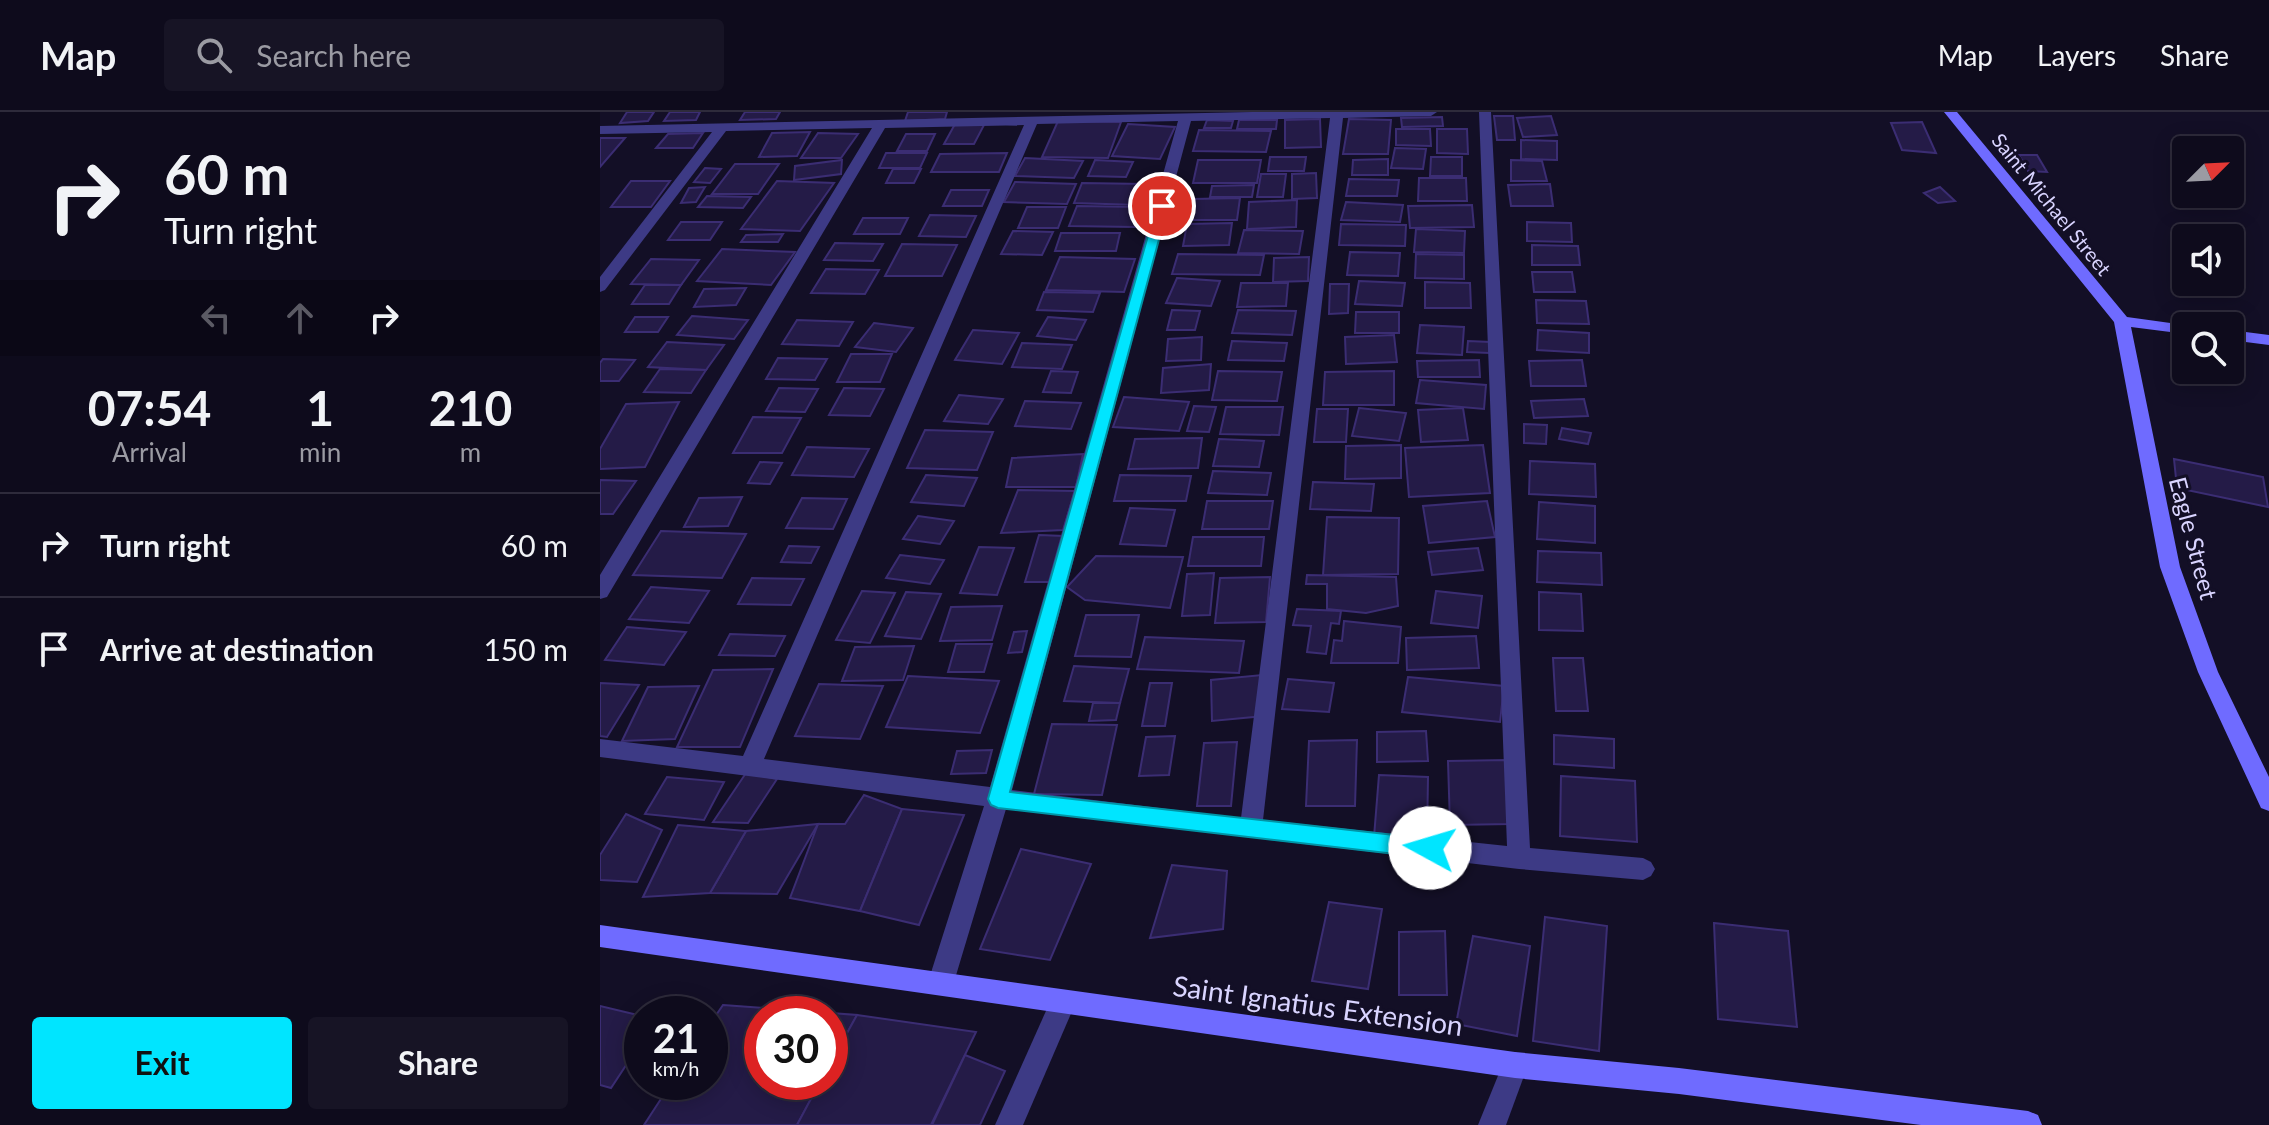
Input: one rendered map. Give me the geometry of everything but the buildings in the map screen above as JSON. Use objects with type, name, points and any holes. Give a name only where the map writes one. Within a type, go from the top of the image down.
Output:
[{"type":"street","points":[[600,130],[1431,112]]},
{"type":"street","points":[[1485,112],[1519,859]]},
{"type":"street","name":"Saint Michael Street","points":[[1950,112],[2122,321]]},
{"type":"street","points":[[1251,828],[1337,114]]},
{"type":"street","points":[[941,982],[998,799],[1186,117]]},
{"type":"street","points":[[750,766],[1032,121]]},
{"type":"street","points":[[600,592],[881,124]]},
{"type":"street","points":[[600,287],[721,129]]},
{"type":"street","points":[[2122,321],[2172,327]]},
{"type":"street","name":"Eagle Street","points":[[2122,321],[2170,567],[2208,672],[2269,801]]},
{"type":"street","points":[[2244,337],[2269,340]]},
{"type":"street","points":[[600,748],[998,799],[1519,859],[1643,869]]},
{"type":"street","name":"Saint Ignatius Extension","points":[[601,938],[941,982],[1515,1065],[1739,1088],[2028,1125]]},
{"type":"street","points":[[1009,1125],[1063,1002]]},
{"type":"street","points":[[1492,1125],[1515,1065]]},
{"type":"route","points":[[1162,206],[998,799],[1430,848]]}]
